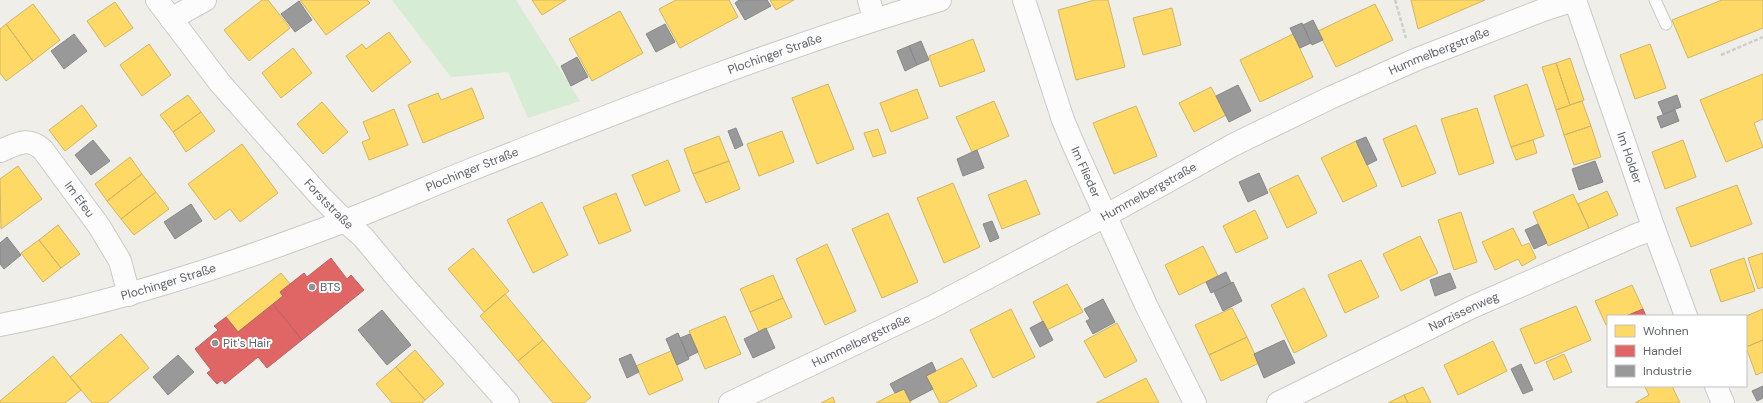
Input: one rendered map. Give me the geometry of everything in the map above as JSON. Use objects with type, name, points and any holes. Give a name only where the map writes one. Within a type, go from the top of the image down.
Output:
[{"type":"street","name":"Forststraße","points":[[157,0],[220,83],[344,221],[363,237],[402,284],[508,403]]},
{"type":"street","points":[[171,19],[205,0]]},
{"type":"street","name":"Plochinger Straße","points":[[0,325],[39,318],[128,295],[221,266],[344,221],[872,10],[940,0]]},
{"type":"street","name":"Im Flieder","points":[[1024,0],[1063,120],[1146,305],[1195,403]]},
{"type":"street","name":"Hummelbergstraße","points":[[730,403],[934,306],[1105,216],[1233,145],[1415,60],[1543,10],[1574,0]]},
{"type":"street","name":"Im Holder","points":[[1574,0],[1686,315]]},
{"type":"street","name":"Im Efeu","points":[[0,151],[20,143],[32,142],[43,150],[99,226],[120,261],[128,295]]},
{"type":"street","name":"Narzissenweg","points":[[1278,403],[1470,308],[1636,235],[1654,229]]},
{"type":"street","points":[[1716,387],[1723,403]]},
{"type":"lane","points":[[1655,0],[1666,24]]},
{"type":"path","points":[[1395,0],[1408,46],[1415,60]]},
{"type":"path","points":[[1721,55],[1763,37]]},
{"type":"green space","points":[[392,0],[516,0],[580,101],[528,118],[508,72],[451,77]]},
{"type":"building: Wohnen","points":[[262,0],[268,0],[290,28],[249,61],[224,30]]},
{"type":"building: Wohnen","points":[[300,0],[367,0],[370,3],[326,35]]},
{"type":"building: Wohnen","points":[[532,0],[566,0],[542,15]]},
{"type":"building: Wohnen","points":[[676,0],[729,0],[738,17],[680,48],[659,9]]},
{"type":"building: Wohnen","points":[[770,0],[794,0],[776,10]]},
{"type":"building: Wohnen","points":[[1095,0],[1108,0],[1125,67],[1076,80],[1058,10]]},
{"type":"building: Wohnen","points":[[1411,0],[1485,0],[1418,29]]},
{"type":"building: Wohnen","points":[[1722,0],[1763,0],[1763,28],[1688,58],[1672,20]]},
{"type":"building: Wohnen","points":[[115,2],[133,28],[105,47],[87,21]]},
{"type":"building: Wohnen","points":[[33,4],[60,40],[33,61],[6,24]]},
{"type":"building: Wohnen","points":[[1375,4],[1393,40],[1336,67],[1318,31]]},
{"type":"building: Wohnen","points":[[1172,8],[1181,45],[1143,55],[1133,18]]},
{"type":"building: Wohnen","points":[[620,11],[643,53],[592,81],[569,39]]},
{"type":"building: Wohnen","points":[[6,24],[33,61],[6,81],[0,73],[0,29]]},
{"type":"building: Wohnen","points":[[389,32],[411,62],[372,92],[346,56],[362,44],[366,49]]},
{"type":"building: Wohnen","points":[[1293,34],[1313,77],[1260,102],[1240,60]]},
{"type":"building: Wohnen","points":[[973,39],[985,71],[940,87],[929,56]]},
{"type":"building: Wohnen","points":[[149,44],[171,75],[142,96],[120,65]]},
{"type":"building: Wohnen","points":[[1650,44],[1666,88],[1635,99],[1620,55]]},
{"type":"building: Wohnen","points":[[293,48],[312,73],[281,98],[262,73]]},
{"type":"building: Wohnen","points":[[1570,58],[1584,100],[1570,105],[1556,63]]},
{"type":"building: Wohnen","points":[[1556,63],[1570,105],[1556,110],[1542,67]]},
{"type":"building: Wohnen","points":[[1763,74],[1763,119],[1754,123],[1763,147],[1726,162],[1700,100]]},
{"type":"building: Wohnen","points":[[828,84],[854,149],[817,164],[792,98]]},
{"type":"building: Wohnen","points":[[1527,84],[1544,136],[1511,147],[1494,96]]},
{"type":"building: Wohnen","points":[[1211,87],[1226,115],[1194,132],[1179,103]]},
{"type":"building: Wohnen","points":[[472,88],[484,118],[423,143],[408,105],[438,93],[441,100]]},
{"type":"building: Wohnen","points":[[917,89],[928,118],[891,132],[880,103]]},
{"type":"building: Wohnen","points":[[188,95],[201,112],[173,132],[160,115]]},
{"type":"building: Wohnen","points":[[994,101],[1009,136],[972,152],[956,117]]},
{"type":"building: Wohnen","points":[[1582,101],[1591,126],[1564,135],[1556,110]]},
{"type":"building: Wohnen","points":[[322,102],[348,132],[323,154],[297,124]]},
{"type":"building: Wohnen","points":[[82,105],[97,126],[65,151],[49,130]]},
{"type":"building: Wohnen","points":[[1136,106],[1157,156],[1114,174],[1093,123]]},
{"type":"building: Wohnen","points":[[1477,108],[1494,163],[1459,175],[1441,119]]},
{"type":"building: Wohnen","points":[[394,109],[408,145],[369,160],[362,142],[370,139],[363,122]]},
{"type":"building: Wohnen","points":[[201,112],[215,131],[186,152],[173,132]]},
{"type":"building: Wohnen","points":[[1416,125],[1436,173],[1402,187],[1383,139]]},
{"type":"building: Wohnen","points":[[1591,126],[1601,157],[1574,165],[1564,135]]},
{"type":"building: Wohnen","points":[[878,129],[886,153],[873,157],[864,133]]},
{"type":"building: Wohnen","points":[[782,131],[794,162],[759,176],[747,144]]},
{"type":"building: Wohnen","points":[[719,136],[729,161],[693,174],[684,149]]},
{"type":"building: Wohnen","points":[[1533,140],[1537,153],[1516,160],[1511,147]]},
{"type":"building: Wohnen","points":[[1683,140],[1696,177],[1665,189],[1652,152]]},
{"type":"building: Wohnen","points":[[1356,141],[1377,186],[1343,202],[1321,158]]},
{"type":"building: Wohnen","points":[[242,144],[278,193],[240,222],[230,209],[215,220],[188,184]]},
{"type":"building: Wohnen","points":[[130,157],[142,174],[107,201],[95,184]]},
{"type":"building: Wohnen","points":[[668,160],[680,191],[645,206],[632,175]]},
{"type":"building: Wohnen","points":[[729,161],[740,189],[706,203],[693,174]]},
{"type":"building: Wohnen","points":[[18,166],[42,199],[1,229],[0,179]]},
{"type":"building: Wohnen","points":[[142,174],[156,192],[121,219],[107,201]]},
{"type":"building: Wohnen","points":[[1298,175],[1317,213],[1287,228],[1269,189]]},
{"type":"building: Wohnen","points":[[1026,180],[1040,214],[1002,229],[988,195]]},
{"type":"building: Wohnen","points":[[953,183],[980,247],[944,263],[917,198]]},
{"type":"building: Wohnen","points":[[1737,185],[1752,224],[1691,247],[1676,208]]},
{"type":"building: Wohnen","points":[[1607,191],[1618,215],[1589,228],[1578,204]]},
{"type":"building: Wohnen","points":[[156,192],[169,209],[134,235],[121,219]]},
{"type":"building: Wohnen","points":[[616,193],[631,231],[599,244],[583,207]]},
{"type":"building: Wohnen","points":[[1573,194],[1589,228],[1548,246],[1533,212]]},
{"type":"building: Wohnen","points":[[542,202],[568,255],[533,273],[507,220]]},
{"type":"building: Wohnen","points":[[1255,210],[1268,238],[1236,253],[1223,226]]},
{"type":"building: Wohnen","points":[[1461,212],[1477,262],[1454,270],[1438,220]]},
{"type":"building: Wohnen","points":[[888,213],[918,282],[882,298],[852,229]]},
{"type":"building: Wohnen","points":[[58,225],[80,254],[61,268],[39,240]]},
{"type":"building: Wohnen","points":[[1513,228],[1522,246],[1529,243],[1536,258],[1522,266],[1518,259],[1495,270],[1482,242]]},
{"type":"building: Wohnen","points":[[1420,236],[1438,273],[1401,291],[1383,254]]},
{"type":"building: Wohnen","points":[[39,240],[61,268],[43,282],[21,253]]},
{"type":"building: Wohnen","points":[[827,244],[856,311],[825,325],[796,259]]},
{"type":"building: Wohnen","points":[[1203,246],[1218,276],[1179,295],[1165,265]]},
{"type":"building: Wohnen","points":[[473,248],[509,291],[484,312],[448,269]]},
{"type":"building: Wohnen","points":[[1763,253],[1763,287],[1758,289],[1748,258]]},
{"type":"building: Wohnen","points":[[1744,258],[1755,291],[1721,302],[1710,270]]},
{"type":"building: Wohnen","points":[[1361,260],[1379,297],[1345,313],[1328,275]]},
{"type":"building: Wohnen","points":[[281,273],[290,284],[280,292],[283,296],[238,332],[226,317]]},
{"type":"building: Wohnen","points":[[773,275],[783,298],[750,312],[740,289]]},
{"type":"building: Wohnen","points":[[1067,284],[1083,312],[1047,330],[1033,302]]},
{"type":"building: Wohnen","points":[[1632,285],[1643,309],[1628,315],[1607,315],[1606,325],[1595,301]]},
{"type":"building: Wohnen","points":[[1304,288],[1327,336],[1294,353],[1271,305]]},
{"type":"building: Wohnen","points":[[505,294],[543,340],[518,361],[480,316]]},
{"type":"building: Wohnen","points":[[783,298],[792,317],[759,332],[750,312]]},
{"type":"building: Wohnen","points":[[1576,306],[1591,340],[1535,364],[1520,329]]},
{"type":"building: Wohnen","points":[[1232,308],[1247,337],[1209,355],[1195,325]]},
{"type":"building: Wohnen","points":[[1011,309],[1035,357],[993,378],[970,330]]},
{"type":"building: Wohnen","points":[[1763,309],[1763,340],[1747,347],[1747,316]]},
{"type":"building: Wohnen","points":[[725,316],[741,354],[705,369],[689,331]]},
{"type":"building: Wohnen","points":[[1117,323],[1137,361],[1105,378],[1084,341]]},
{"type":"building: Wohnen","points":[[121,334],[149,368],[107,403],[92,403],[70,377]]},
{"type":"building: Wohnen","points":[[1247,337],[1259,363],[1221,381],[1209,355]]},
{"type":"building: Wohnen","points":[[543,340],[591,397],[584,403],[553,403],[518,361]]},
{"type":"building: Wohnen","points":[[1763,340],[1763,372],[1756,375],[1747,347]]},
{"type":"building: Wohnen","points":[[1493,341],[1507,371],[1458,395],[1444,365]]},
{"type":"building: Wohnen","points":[[415,350],[444,384],[425,400],[396,367]]},
{"type":"building: Wohnen","points":[[671,351],[683,380],[649,395],[636,366]]},
{"type":"building: Wohnen","points":[[1564,354],[1572,372],[1554,380],[1546,362]]},
{"type":"building: Wohnen","points":[[53,356],[81,390],[65,403],[0,403],[0,401]]},
{"type":"building: Wohnen","points":[[962,358],[977,386],[945,403],[940,403],[926,376]]},
{"type":"building: Wohnen","points":[[396,367],[425,400],[422,403],[392,403],[376,384]]},
{"type":"building: Wohnen","points":[[1146,378],[1159,403],[1096,403]]},
{"type":"building: Wohnen","points":[[1423,387],[1431,403],[1408,403],[1404,395]]},
{"type":"building: Wohnen","points":[[1645,387],[1672,387],[1680,403],[1635,403],[1649,395]]},
{"type":"building: Wohnen","points":[[904,389],[911,403],[876,403],[895,393]]},
{"type":"building: Wohnen","points":[[1404,395],[1408,403],[1388,403]]},
{"type":"building: Wohnen","points":[[833,397],[835,403],[821,403]]},
{"type":"building: Handel","points":[[331,258],[347,279],[351,275],[364,290],[302,340],[273,304],[283,296],[280,292],[290,284],[304,273],[307,277]]},
{"type":"building: Handel","points":[[273,304],[302,340],[267,368],[258,357],[225,384],[222,380],[217,384],[207,373],[211,370],[195,349],[218,330],[214,326],[226,317],[238,332]]},
{"type":"building: Handel","points":[[1643,309],[1646,315],[1628,315]]},
{"type":"building: Industrie","points":[[739,0],[767,0],[771,6],[745,20],[735,3]]},
{"type":"building: Industrie","points":[[299,1],[312,20],[295,32],[281,14]]},
{"type":"building: Industrie","points":[[1313,20],[1323,40],[1312,45],[1303,25]]},
{"type":"building: Industrie","points":[[1302,23],[1311,43],[1300,48],[1290,28]]},
{"type":"building: Industrie","points":[[665,24],[675,42],[656,52],[646,34]]},
{"type":"building: Industrie","points":[[74,34],[87,51],[64,69],[51,51]]},
{"type":"building: Industrie","points":[[921,41],[929,60],[917,65],[909,46]]},
{"type":"building: Industrie","points":[[909,46],[917,65],[905,71],[897,51]]},
{"type":"building: Industrie","points":[[577,57],[588,77],[571,86],[561,66]]},
{"type":"building: Industrie","points":[[1238,85],[1251,111],[1229,122],[1216,96]]},
{"type":"building: Industrie","points":[[1677,95],[1681,107],[1663,114],[1658,102]]},
{"type":"building: Industrie","points":[[1675,110],[1679,121],[1661,128],[1657,117]]},
{"type":"building: Industrie","points":[[736,128],[743,145],[735,149],[728,131]]},
{"type":"building: Industrie","points":[[1366,137],[1377,160],[1367,165],[1356,141]]},
{"type":"building: Industrie","points":[[93,140],[110,161],[91,175],[75,155]]},
{"type":"building: Industrie","points":[[977,150],[984,168],[963,176],[957,159]]},
{"type":"building: Industrie","points":[[1595,161],[1603,182],[1579,190],[1572,169]]},
{"type":"building: Industrie","points":[[1259,173],[1268,193],[1248,202],[1239,182]]},
{"type":"building: Industrie","points":[[191,204],[202,221],[175,239],[164,222]]},
{"type":"building: Industrie","points":[[992,221],[999,238],[990,242],[983,224]]},
{"type":"building: Industrie","points":[[1538,224],[1547,243],[1534,249],[1525,230]]},
{"type":"building: Industrie","points":[[7,237],[21,255],[4,269],[0,264],[0,243]]},
{"type":"building: Industrie","points":[[1226,272],[1231,283],[1211,293],[1206,282]]},
{"type":"building: Industrie","points":[[1450,273],[1456,288],[1435,296],[1430,280]]},
{"type":"building: Industrie","points":[[1233,282],[1242,301],[1223,311],[1214,292]]},
{"type":"building: Industrie","points":[[1103,299],[1115,322],[1093,334],[1086,321],[1090,319],[1084,309]]},
{"type":"building: Industrie","points":[[382,310],[411,345],[387,365],[358,330]]},
{"type":"building: Industrie","points":[[1043,321],[1053,340],[1040,347],[1030,328]]},
{"type":"building: Industrie","points":[[766,328],[775,348],[753,358],[744,339]]},
{"type":"building: Industrie","points":[[678,333],[689,359],[677,365],[666,339]]},
{"type":"building: Industrie","points":[[690,334],[698,352],[688,357],[680,338]]},
{"type":"building: Industrie","points":[[1284,340],[1295,363],[1264,378],[1254,354]]},
{"type":"building: Industrie","points":[[631,354],[639,372],[627,378],[619,359]]},
{"type":"building: Industrie","points":[[178,355],[194,372],[168,395],[153,377]]},
{"type":"building: Industrie","points":[[932,362],[936,371],[926,376],[933,389],[910,401],[904,389],[895,393],[890,384]]},
{"type":"building: Industrie","points":[[1521,364],[1533,390],[1523,394],[1511,369]]},
{"type":"building: Industrie","points":[[1763,386],[1763,398],[1757,401],[1752,391]]},
{"type":"place","name":"BTS","points":[[312,287]]},
{"type":"place","name":"Pit's Hair","points":[[215,343]]}]
